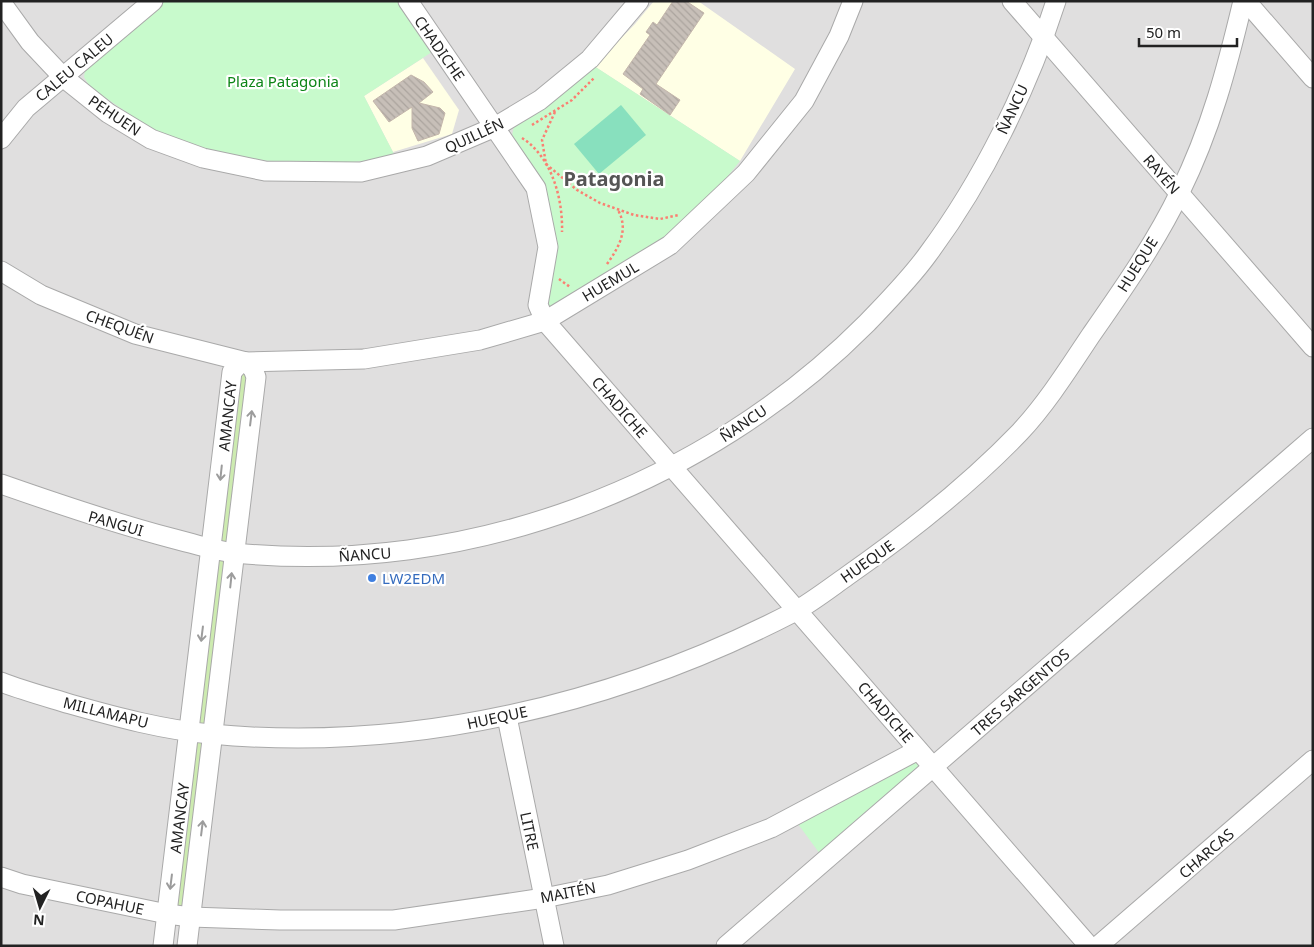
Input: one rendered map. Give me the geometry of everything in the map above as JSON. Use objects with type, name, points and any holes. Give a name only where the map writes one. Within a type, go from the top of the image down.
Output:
[{"type":"street","name":"CALEU CALEU","points":[[1,138],[26,108],[153,1]]},
{"type":"street","name":"CHADICHE","points":[[408,1],[536,188],[548,247],[538,305],[545,321],[1090,946]]},
{"type":"street","name":"QUILLÉN","points":[[265,171],[361,172],[427,156],[495,127],[540,100],[590,59],[639,1]]},
{"type":"street","name":"HUEMUL","points":[[246,362],[364,359],[480,340],[545,321],[670,245],[746,173],[804,101],[839,36],[853,1]]},
{"type":"street","name":"RAYÉN","points":[[1012,1],[1313,347]]},
{"type":"street","name":"ÑANCU","points":[[234,553],[321,556],[398,552],[496,534],[591,504],[672,466],[743,426],[830,359],[893,296],[927,256],[959,208],[997,141],[1044,38],[1056,1]]},
{"type":"street","points":[[1245,1],[1313,78]]},
{"type":"street","name":"HUEQUE","points":[[214,735],[308,738],[407,733],[507,717],[603,690],[702,655],[798,610],[897,541],[1021,431],[1055,389],[1132,274],[1180,194],[1203,139],[1224,81],[1245,1]]},
{"type":"street","name":"PEHUEN","points":[[1,2],[30,42],[63,77],[108,113],[151,139],[203,158],[265,171]]},
{"type":"street","name":"CHEQUÉN","points":[[1,271],[41,295],[134,334],[246,362]]},
{"type":"street","name":"AMANCAY","points":[[163,946],[232,372],[238,365],[246,362],[254,368],[256,377],[187,946]]},
{"type":"street","name":"TRES SARGENTOS","points":[[726,946],[1313,438]]},
{"type":"street","name":"PANGUI","points":[[1,484],[105,521],[234,553]]},
{"type":"street","name":"MILLAMAPU","points":[[1,682],[103,713],[190,732],[214,735]]},
{"type":"street","name":"LITRE","points":[[507,717],[554,946]]},
{"type":"street","name":"MAITÉN","points":[[191,917],[280,920],[394,920],[544,898],[608,884],[688,860],[771,828],[918,750]]},
{"type":"street","name":"CHARCAS","points":[[1098,946],[1313,760]]},
{"type":"street","name":"COPAHUE","points":[[1,877],[22,884],[167,914],[191,917]]},
{"type":"path","points":[[555,112],[542,140],[546,164],[577,190],[617,209],[634,215],[660,219],[686,212],[680,219]]},
{"type":"path","points":[[610,266],[603,271],[618,248],[624,229],[623,219],[617,209]]},
{"type":"path","points":[[558,278],[567,286],[574,288],[566,293]]},
{"type":"shaded area","points":[[1,1],[1313,1],[1313,946],[1,946]]},
{"type":"shaded area","points":[[654,1],[698,1],[795,69],[740,161],[594,66],[635,24]]},
{"type":"shaded area","points":[[423,58],[459,110],[452,134],[393,152],[364,96]]},
{"type":"green space","name":"Plaza Patagonia","points":[[164,1],[398,1],[435,50],[364,96],[396,158],[331,164],[232,159],[151,129],[90,87],[84,77],[86,65]]},
{"type":"green space","points":[[594,66],[740,161],[723,182],[673,233],[546,313],[541,179],[512,136],[514,125]]},
{"type":"green space","points":[[621,105],[646,135],[599,174],[574,144]]},
{"type":"green space","points":[[239,372],[248,373],[228,543],[220,543]]},
{"type":"green space","points":[[219,559],[225,561],[207,724],[198,725],[214,562]]},
{"type":"green space","points":[[197,741],[204,744],[184,907],[176,906]]},
{"type":"green space","points":[[915,762],[921,768],[820,854],[798,824]]},
{"type":"building","points":[[673,1],[686,1],[704,13],[656,84],[680,100],[670,115],[640,94],[643,89],[623,74],[650,35],[646,32],[653,22],[657,25]]},
{"type":"building","points":[[411,75],[424,82],[433,92],[419,103],[440,108],[445,113],[439,134],[418,141],[412,128],[412,107],[389,122],[373,101]]},
{"type":"place","name":"LW2EDM","points":[[372,578]]},
{"type":"district","name":"Patagonia","points":[[614,178]]}]
